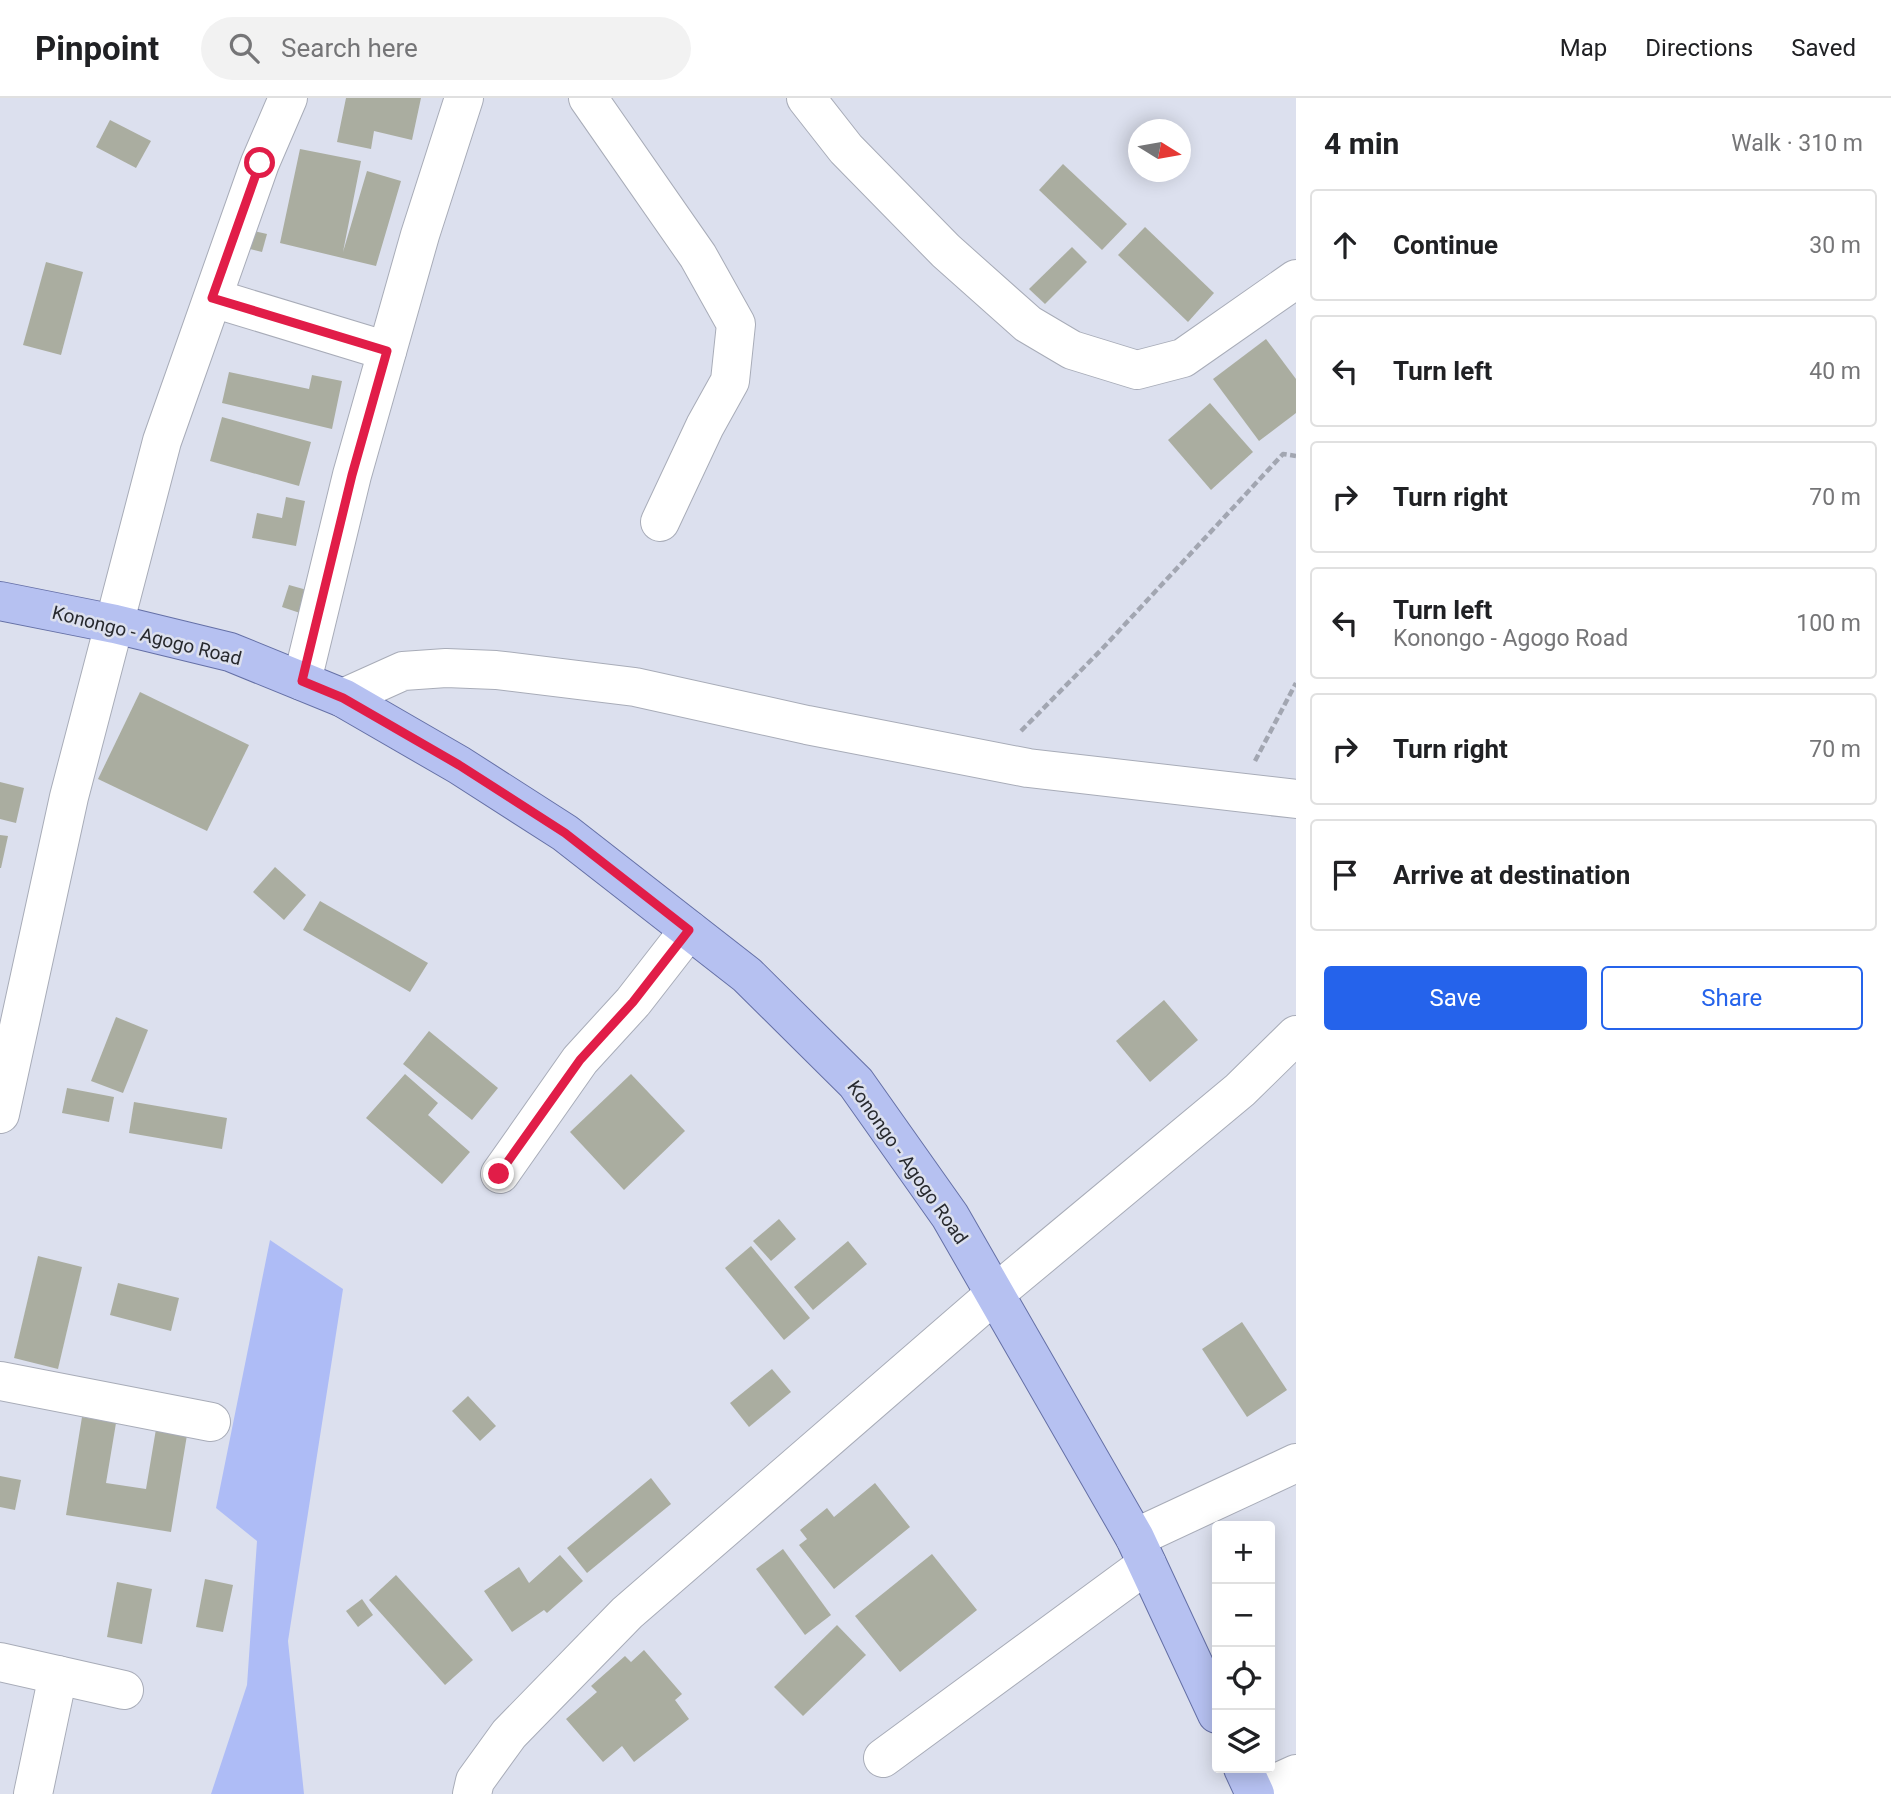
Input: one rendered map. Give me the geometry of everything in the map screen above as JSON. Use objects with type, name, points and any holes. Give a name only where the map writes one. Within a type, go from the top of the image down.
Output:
[{"type":"main road","name":"Konongo - Agogo Road","points":[[0,601],[115,624],[230,652],[343,698],[459,765],[565,833],[747,975],[856,1083],[950,1216],[1141,1551],[1215,1710]]},
{"type":"street","points":[[0,1114],[69,797],[162,441],[260,163],[288,98]]},
{"type":"street","points":[[302,681],[352,475],[420,235],[464,98]]},
{"type":"street","points":[[588,98],[698,256],[736,324],[730,381],[705,426],[660,522]]},
{"type":"street","points":[[806,98],[846,149],[946,251],[1028,324],[1072,350],[1138,370],[1183,358],[1296,279]]},
{"type":"street","points":[[212,298],[387,351]]},
{"type":"street","points":[[343,698],[403,671],[446,668],[496,670],[635,687],[807,724],[1041,769],[1296,799]]},
{"type":"street","points":[[499,1174],[580,1060],[633,1002],[689,930]]},
{"type":"street","points":[[472,1794],[475,1781],[509,1734],[627,1613],[996,1293],[1240,1090],[1296,1035]]},
{"type":"street","points":[[0,1381],[212,1422]]},
{"type":"street","points":[[883,1758],[1141,1551],[1296,1463]]},
{"type":"street","points":[[0,1662],[124,1690]]},
{"type":"street","points":[[33,1794],[58,1675]]},
{"type":"street","points":[[1251,1785],[1296,1774]]},
{"type":"path","points":[[992,761],[1283,454],[1296,456]]},
{"type":"path","points":[[1238,793],[1296,683]]},
{"type":"shaded area","points":[[270,1240],[343,1289],[288,1641],[304,1794],[211,1794],[247,1685],[257,1541],[216,1508]]},
{"type":"building","points":[[346,98],[421,98],[412,140],[374,131],[371,149],[337,142]]},
{"type":"building","points":[[110,120],[151,141],[136,168],[96,147]]},
{"type":"building","points":[[300,149],[361,161],[343,252],[367,171],[401,181],[376,266],[280,243]]},
{"type":"building","points":[[1063,164],[1127,224],[1102,250],[1039,190]]},
{"type":"building","points":[[1145,227],[1214,293],[1188,322],[1118,255]]},
{"type":"building","points":[[242,228],[267,234],[262,252],[238,246]]},
{"type":"building","points":[[1072,247],[1087,262],[1045,304],[1029,289]]},
{"type":"building","points":[[46,262],[83,272],[61,355],[23,345]]},
{"type":"building","points":[[1266,339],[1296,379],[1296,413],[1259,441],[1213,379]]},
{"type":"building","points":[[229,372],[309,389],[312,375],[342,381],[332,429],[222,403]]},
{"type":"building","points":[[1210,403],[1253,452],[1211,490],[1168,440]]},
{"type":"building","points":[[222,417],[311,442],[299,486],[210,461]]},
{"type":"building","points":[[286,497],[305,501],[296,546],[252,538],[257,513],[282,518]]},
{"type":"building","points":[[289,585],[307,590],[300,613],[282,607]]},
{"type":"building","points":[[140,692],[249,745],[207,831],[98,779]]},
{"type":"building","points":[[0,782],[24,788],[16,823],[0,819]]},
{"type":"building","points":[[0,835],[8,836],[1,868],[0,868]]},
{"type":"building","points":[[275,867],[306,895],[284,920],[253,892]]},
{"type":"building","points":[[320,901],[428,963],[410,992],[303,930]]},
{"type":"building","points":[[1164,1000],[1198,1040],[1150,1082],[1116,1041]]},
{"type":"building","points":[[116,1017],[148,1030],[123,1093],[91,1081]]},
{"type":"building","points":[[429,1031],[498,1088],[472,1120],[403,1064]]},
{"type":"building","points":[[405,1074],[438,1103],[428,1115],[470,1152],[442,1184],[366,1118]]},
{"type":"building","points":[[631,1074],[685,1131],[624,1190],[570,1132]]},
{"type":"building","points":[[67,1088],[114,1097],[109,1122],[62,1113]]},
{"type":"building","points":[[134,1102],[227,1118],[222,1149],[129,1133]]},
{"type":"building","points":[[779,1219],[796,1239],[771,1261],[753,1241]]},
{"type":"building","points":[[848,1241],[867,1264],[813,1310],[794,1287]]},
{"type":"building","points":[[751,1246],[810,1318],[784,1340],[725,1268]]},
{"type":"building","points":[[38,1256],[82,1267],[58,1369],[14,1358]]},
{"type":"building","points":[[118,1283],[179,1298],[171,1331],[110,1315]]},
{"type":"building","points":[[1242,1322],[1287,1390],[1247,1417],[1202,1349]]},
{"type":"building","points":[[772,1369],[791,1392],[749,1427],[730,1403]]},
{"type":"building","points":[[468,1396],[496,1426],[480,1441],[452,1411]]},
{"type":"building","points":[[82,1417],[116,1423],[106,1483],[146,1489],[156,1429],[187,1435],[171,1532],[66,1515]]},
{"type":"building","points":[[0,1476],[21,1480],[15,1510],[0,1507]]},
{"type":"building","points":[[651,1478],[671,1504],[587,1573],[567,1548]]},
{"type":"building","points":[[875,1483],[910,1527],[834,1589],[799,1545],[807,1539],[800,1530],[827,1508],[834,1517]]},
{"type":"building","points":[[783,1549],[831,1615],[805,1635],[756,1569]]},
{"type":"building","points":[[932,1554],[977,1610],[900,1672],[855,1616]]},
{"type":"building","points":[[560,1555],[583,1581],[547,1613],[544,1610],[512,1632],[484,1591],[519,1567],[529,1583]]},
{"type":"building","points":[[396,1575],[473,1660],[445,1685],[369,1600]]},
{"type":"building","points":[[205,1579],[233,1585],[223,1632],[196,1627]]},
{"type":"building","points":[[117,1582],[152,1589],[142,1644],[107,1637]]},
{"type":"building","points":[[362,1599],[373,1615],[358,1627],[346,1611]]},
{"type":"building","points":[[837,1625],[866,1655],[803,1716],[774,1687]]},
{"type":"building","points":[[644,1650],[682,1694],[675,1700],[689,1719],[634,1762],[622,1746],[603,1762],[566,1719],[597,1692],[591,1686],[625,1656],[631,1662]]},
{"type":"route","points":[[260,163],[212,298],[387,351],[352,475],[302,681],[343,698],[459,765],[565,833],[689,930],[633,1002],[580,1060],[499,1174]]}]
